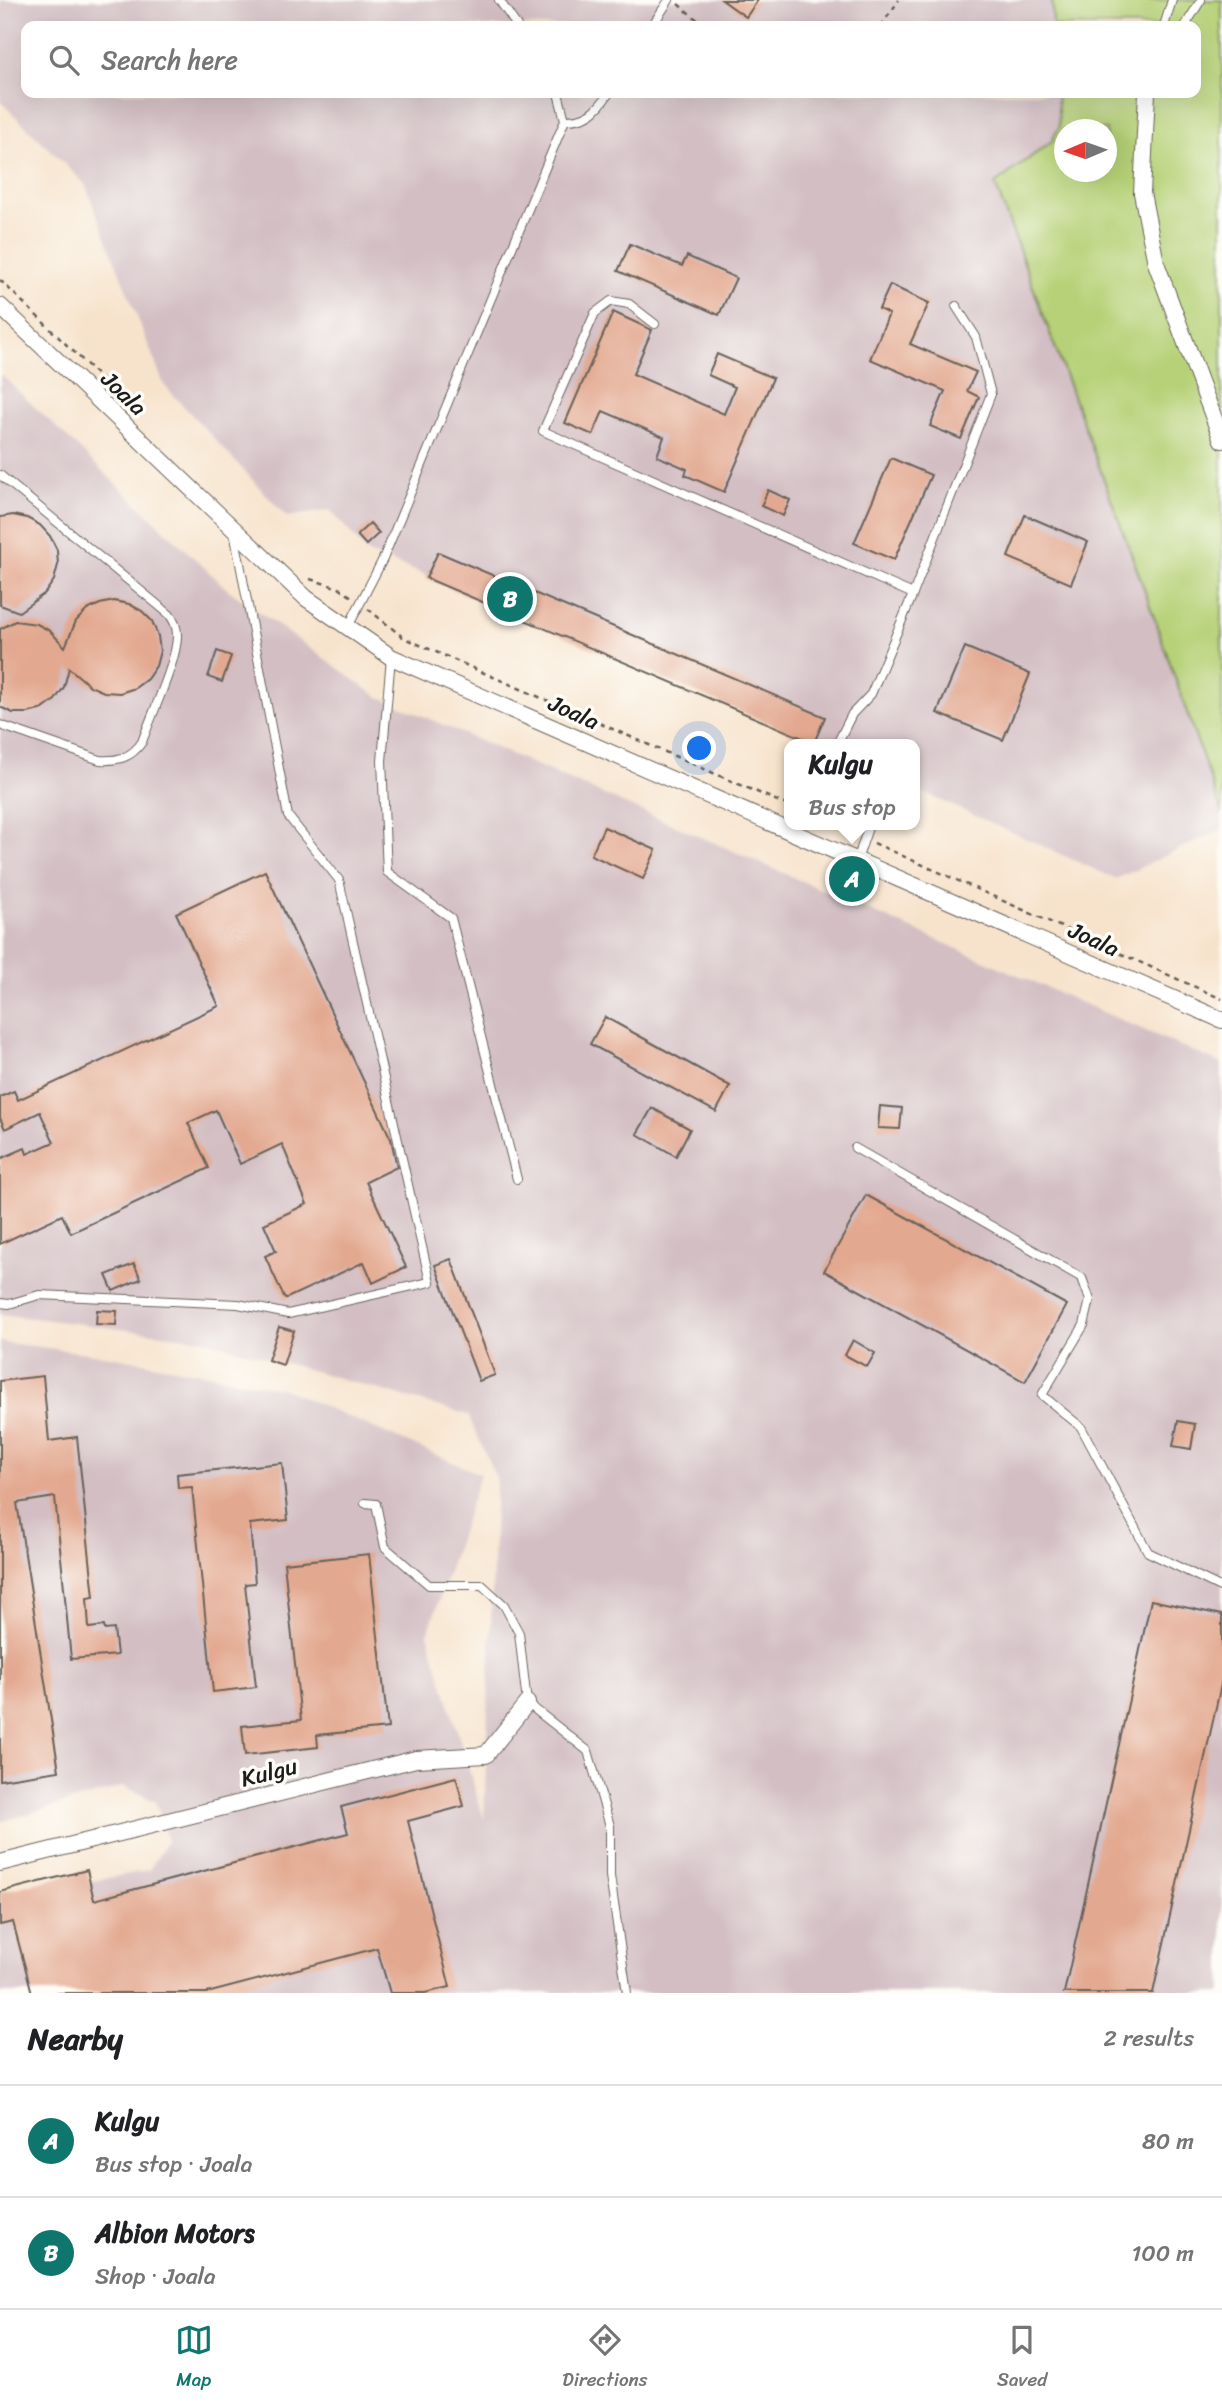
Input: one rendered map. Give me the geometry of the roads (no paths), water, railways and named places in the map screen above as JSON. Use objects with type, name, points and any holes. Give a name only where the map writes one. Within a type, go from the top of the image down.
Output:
[{"type":"street","points":[[1147,98],[1142,193],[1156,263],[1222,440]]},
{"type":"street","name":"Joala","points":[[0,306],[306,598],[391,657],[784,824]]},
{"type":"street","name":"Joala","points":[[798,830],[857,860],[1222,1020]]},
{"type":"street","name":"Kulgu","points":[[0,1863],[416,1759],[486,1755],[527,1703]]},
{"type":"lane","points":[[499,0],[514,21]]},
{"type":"lane","points":[[656,21],[671,0]]},
{"type":"lane","points":[[1166,21],[1172,0]]},
{"type":"lane","points":[[1188,21],[1201,0]]},
{"type":"lane","points":[[348,627],[383,559],[565,120],[559,98]]},
{"type":"lane","points":[[565,120],[588,117],[606,98]]},
{"type":"lane","points":[[655,324],[629,304],[611,301],[595,313],[543,431],[913,594]]},
{"type":"lane","points":[[840,739],[852,714],[871,694],[991,394],[976,337],[956,306]]},
{"type":"lane","points":[[0,475],[169,614],[177,633],[175,651],[142,742],[127,757],[111,761],[100,760],[0,724]]},
{"type":"lane","points":[[0,1303],[9,1304],[38,1296],[238,1304],[288,1314],[430,1282],[339,880],[288,816],[234,530]]},
{"type":"lane","points":[[391,657],[382,761],[387,872],[451,918],[517,1179]]},
{"type":"lane","points":[[857,860],[867,830]]},
{"type":"lane","points":[[855,1148],[1082,1278],[1090,1300],[1084,1325],[1042,1395],[1081,1427],[1148,1552],[1222,1588]]},
{"type":"lane","points":[[365,1503],[376,1504],[385,1547],[429,1585],[482,1584],[504,1605],[519,1633],[527,1703],[588,1751],[610,1826],[610,1876],[627,1993]]},
{"type":"place","name":"Albion Motors","points":[[510,599]]},
{"type":"place","name":"Kulgu","points":[[852,879]]}]
